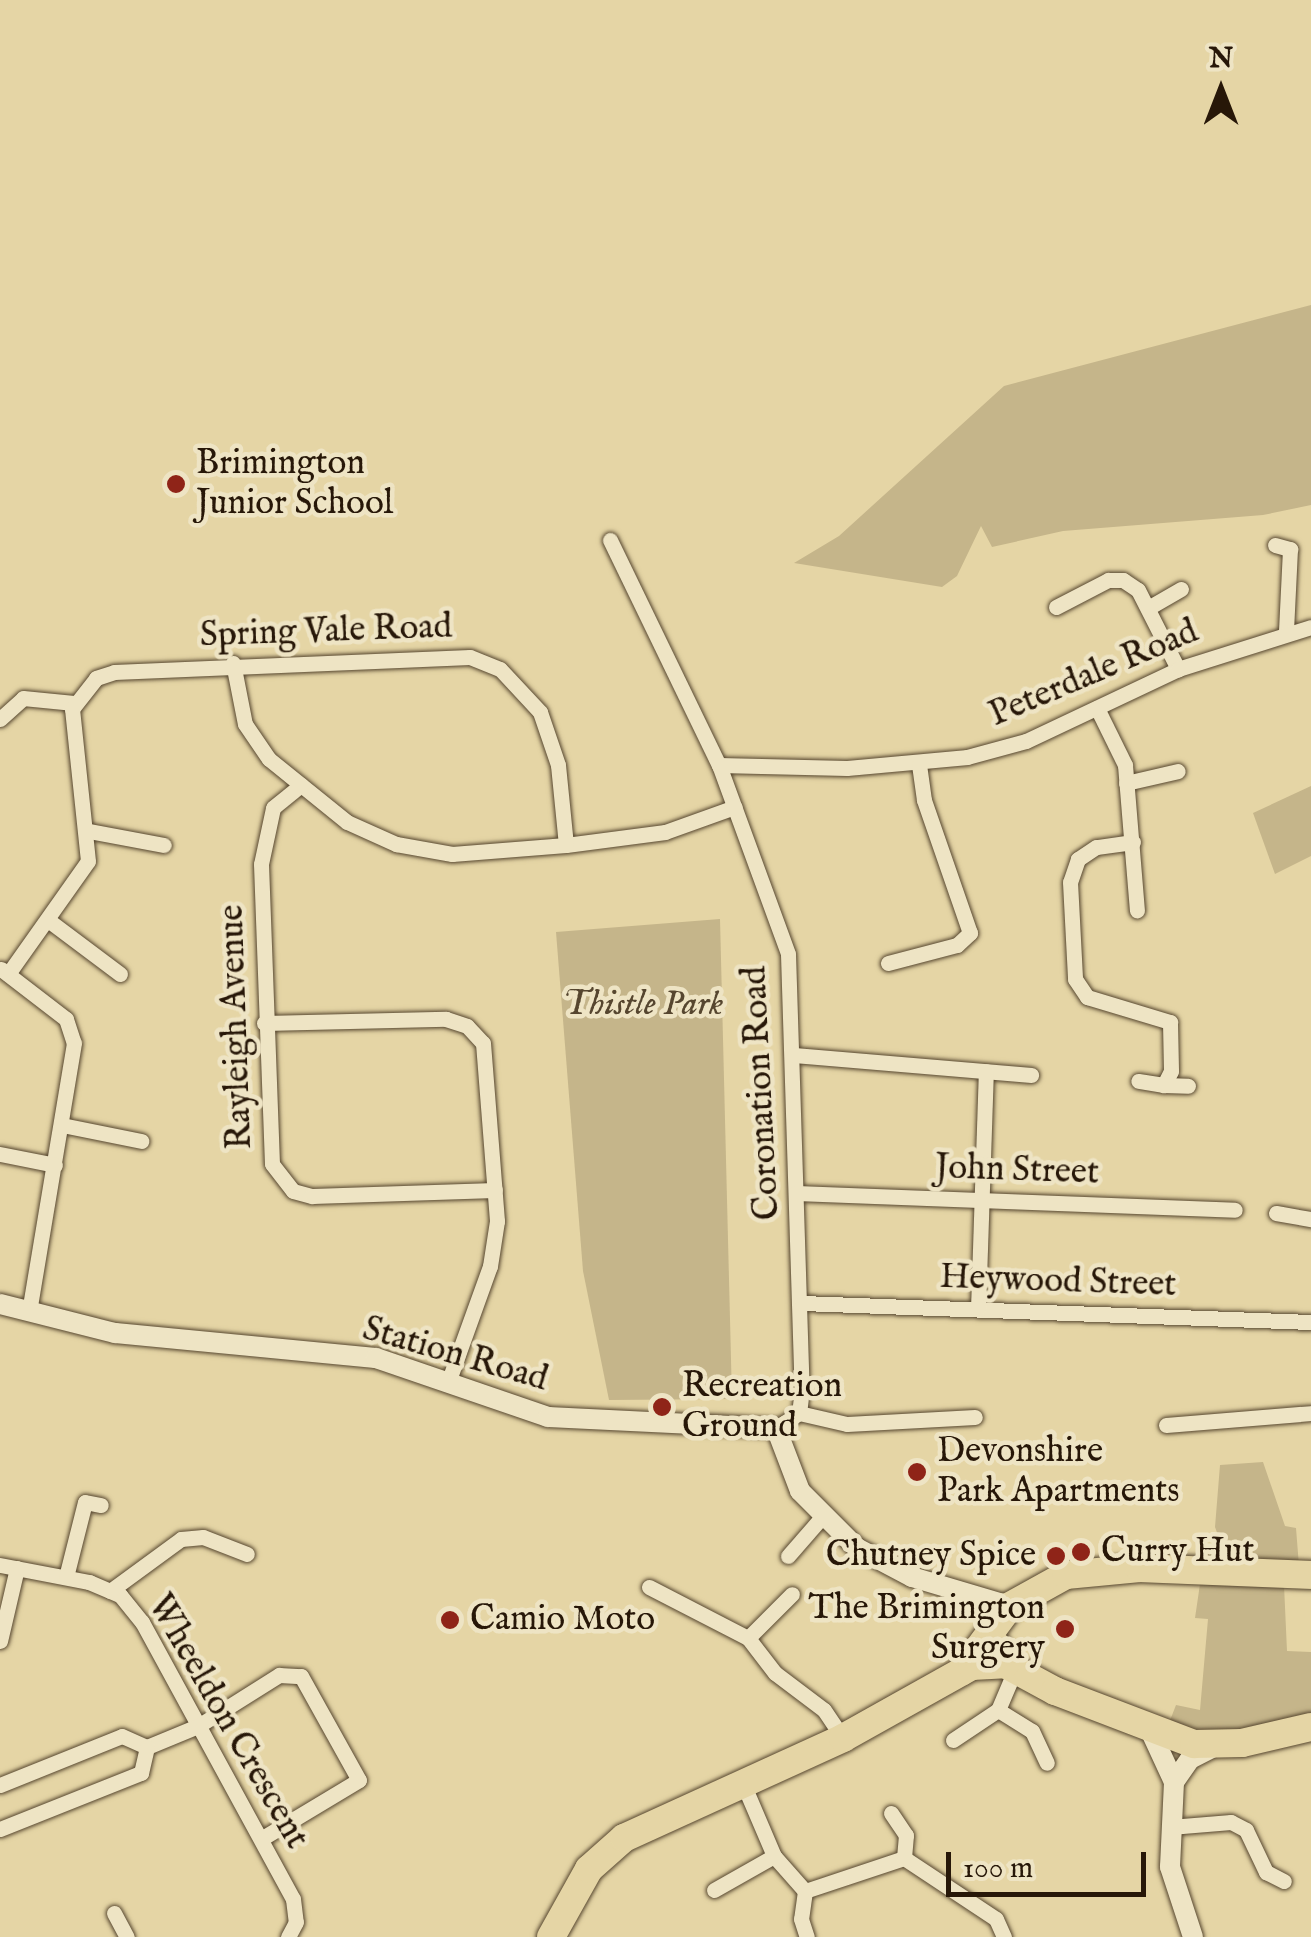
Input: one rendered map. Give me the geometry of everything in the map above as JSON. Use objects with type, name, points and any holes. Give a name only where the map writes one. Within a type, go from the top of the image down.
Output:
[{"type":"highway","points":[[551,1937],[589,1869],[624,1838],[843,1738],[960,1672],[1004,1614],[1044,1582],[1081,1572],[1311,1575]]},
{"type":"highway","points":[[1004,1614],[1010,1667]]},
{"type":"highway","points":[[960,1672],[1010,1667],[1150,1730],[1215,1746],[1311,1727]]},
{"type":"main road","name":"Station Road","points":[[0,1304],[115,1333],[376,1358],[548,1416],[776,1428]]},
{"type":"main road","points":[[776,1428],[800,1492],[821,1518],[880,1563],[1004,1614]]},
{"type":"main road","points":[[1150,1730],[1174,1782],[1170,1867],[1193,1937]]},
{"type":"main road","points":[[1174,1782],[1190,1759],[1215,1746]]},
{"type":"street","name":"Coronation Road","points":[[610,540],[719,764],[788,954],[802,1303],[799,1413]]},
{"type":"street","points":[[1275,545],[1290,549],[1286,632]]},
{"type":"street","points":[[1056,607],[1108,580],[1123,580],[1148,608],[1178,669]]},
{"type":"street","points":[[1148,608],[1181,590]]},
{"type":"street","name":"Peterdale Road","points":[[719,764],[919,764],[1026,741],[1178,669],[1286,632],[1311,628]]},
{"type":"street","name":"Spring Vale Road","points":[[78,697],[114,672],[233,664],[439,654],[500,669],[522,687],[550,735],[566,845]]},
{"type":"street","points":[[233,664],[236,696],[255,742],[347,822],[396,844],[452,854],[566,845],[665,832],[735,808]]},
{"type":"street","points":[[0,719],[23,698],[78,697],[88,831],[81,876],[4,971],[66,1019],[74,1044],[29,1312]]},
{"type":"street","points":[[1098,708],[1126,783],[1138,911]]},
{"type":"street","points":[[888,963],[957,945],[970,934],[924,800],[919,764]]},
{"type":"street","points":[[1126,783],[1178,770]]},
{"type":"street","name":"Rayleigh Avenue","points":[[301,785],[273,808],[265,835],[267,1145],[293,1192],[495,1190]]},
{"type":"street","points":[[88,831],[164,845]]},
{"type":"street","points":[[1133,842],[1096,847],[1078,858],[1070,882],[1075,980],[1086,997],[1105,1006],[1170,1022],[1172,1071],[1164,1085]]},
{"type":"street","points":[[48,920],[120,974]]},
{"type":"street","points":[[264,1023],[419,1016],[467,1026],[483,1044],[488,1064],[495,1190],[490,1266],[449,1380]]},
{"type":"street","points":[[794,1055],[1031,1075]]},
{"type":"street","points":[[978,1309],[986,1071]]},
{"type":"street","points":[[1138,1081],[1188,1086]]},
{"type":"street","points":[[62,1125],[141,1141]]},
{"type":"street","points":[[0,1154],[55,1165]]},
{"type":"street","name":"John Street","points":[[796,1193],[1236,1210]]},
{"type":"street","points":[[1276,1214],[1311,1219]]},
{"type":"street","name":"Heywood Street","points":[[802,1303],[1311,1322]]},
{"type":"street","points":[[776,1428],[799,1413],[847,1424],[975,1417]]},
{"type":"street","points":[[1166,1426],[1311,1413]]},
{"type":"street","points":[[66,1578],[85,1502],[102,1505]]},
{"type":"street","points":[[788,1556],[821,1518]]},
{"type":"street","points":[[110,1591],[181,1539],[203,1537],[247,1554]]},
{"type":"street","points":[[0,1642],[8,1566]]},
{"type":"street","name":"Wheeldon Crescent","points":[[8,1566],[110,1591],[142,1622],[293,1899],[296,1922],[288,1937]]},
{"type":"street","points":[[649,1588],[748,1638],[774,1673],[824,1710],[843,1738]]},
{"type":"street","points":[[748,1638],[792,1594]]},
{"type":"street","points":[[953,1740],[998,1710],[1010,1667]]},
{"type":"street","points":[[0,1786],[122,1736],[146,1748],[198,1726],[290,1673],[301,1676],[360,1770],[352,1788],[260,1839]]},
{"type":"street","points":[[998,1710],[1032,1731],[1047,1763]]},
{"type":"street","points":[[0,1830],[140,1773],[146,1748]]},
{"type":"street","points":[[742,1781],[774,1856],[805,1891],[801,1919],[807,1937]]},
{"type":"street","points":[[891,1813],[906,1835],[904,1858]]},
{"type":"street","points":[[1170,1828],[1230,1822],[1246,1830],[1266,1872],[1284,1880]]},
{"type":"street","points":[[714,1890],[774,1856]]},
{"type":"street","points":[[805,1891],[904,1858]]},
{"type":"street","points":[[904,1858],[996,1919],[1004,1937]]},
{"type":"street","points":[[114,1913],[128,1937]]},
{"type":"green space","points":[[1311,305],[1311,505],[1263,515],[1063,531],[992,547],[981,526],[957,576],[942,587],[794,563],[839,536],[1004,386]]},
{"type":"green space","points":[[1311,786],[1311,856],[1275,874],[1253,813]]},
{"type":"green space","name":"Thistle Park","points":[[720,919],[732,1399],[609,1400],[583,1271],[556,932]]},
{"type":"green space","points":[[1263,1462],[1285,1526],[1296,1528],[1299,1566],[1228,1563],[1215,1527],[1220,1465]]},
{"type":"green space","points":[[1200,1584],[1284,1585],[1287,1651],[1311,1652],[1311,1714],[1208,1737],[1169,1723],[1176,1705],[1200,1710],[1208,1619],[1195,1618]]},
{"type":"place","name":"Brimington Junior School","points":[[176,484]]},
{"type":"place","name":"Recreation Ground","points":[[662,1407]]},
{"type":"place","name":"Devonshire Park Apartments","points":[[917,1472]]},
{"type":"place","name":"Curry Hut","points":[[1081,1552]]},
{"type":"place","name":"Chutney Spice","points":[[1056,1556]]},
{"type":"place","name":"Camio Moto","points":[[450,1620]]},
{"type":"place","name":"The Brimington Surgery","points":[[1065,1629]]}]
